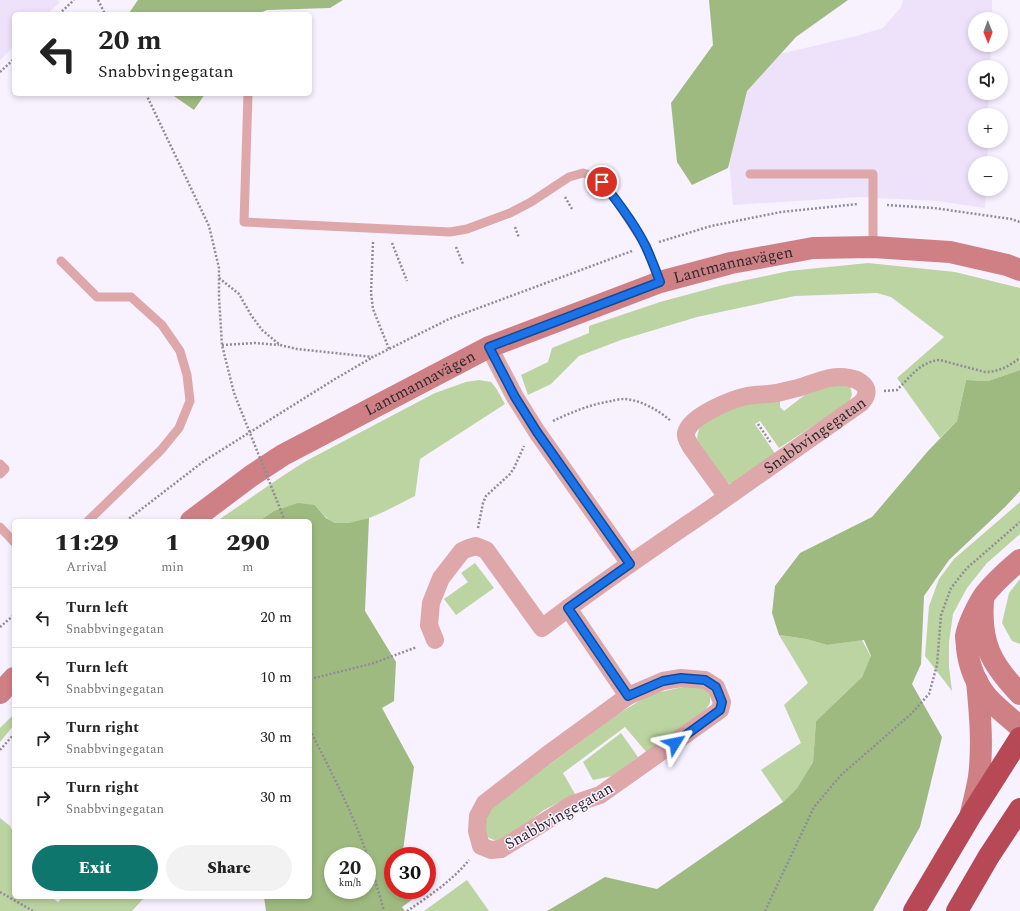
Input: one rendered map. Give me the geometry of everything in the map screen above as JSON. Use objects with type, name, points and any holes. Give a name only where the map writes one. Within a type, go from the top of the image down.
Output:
[{"type":"highway","points":[[914,911],[971,815],[1020,738]]},
{"type":"highway","points":[[957,911],[990,856],[1017,818]]},
{"type":"street","name":"Lantmannavägen","points":[[194,519],[251,476],[283,455],[489,347],[660,282],[731,263],[813,248],[873,247],[950,252],[1007,265],[1020,270]]},
{"type":"street","points":[[489,347],[515,397],[537,432],[630,564]]},
{"type":"street","name":"Snabbvingegatan","points":[[435,640],[429,625],[431,603],[434,592],[441,578],[462,551],[476,546],[486,550],[542,628],[630,564],[727,497],[861,402],[865,398],[866,392],[863,383],[855,379],[830,377],[779,392],[748,396],[733,400],[710,410],[697,419],[686,433],[687,440],[727,497]]},
{"type":"street","points":[[1020,560],[996,582],[983,597],[969,624],[966,637],[968,656],[977,682],[987,697],[1020,727]]},
{"type":"street","points":[[983,597],[983,632],[987,648],[993,661],[1010,672],[1020,694]]},
{"type":"street","points":[[568,608],[628,696]]},
{"type":"street","name":"Snabbvingegatan","points":[[681,678],[705,680],[716,687],[722,702],[720,710],[600,795],[573,804],[501,849],[491,850],[481,846],[478,831],[478,816],[485,803],[547,755],[628,696],[663,681],[681,678]]},
{"type":"street","points":[[0,693],[12,680]]},
{"type":"street","points":[[971,815],[979,778],[981,757],[977,682]]},
{"type":"lane","points":[[248,96],[244,222],[450,232],[467,229],[510,213],[531,202],[569,177],[583,173],[593,176],[602,182],[618,203],[646,246],[660,282]]},
{"type":"lane","points":[[750,174],[873,174],[873,247]]},
{"type":"lane","points":[[61,261],[97,297],[131,297],[162,325],[180,351],[187,375],[190,401],[180,428],[161,450],[90,519]]},
{"type":"lane","points":[[0,464],[5,469],[0,474]]},
{"type":"lane","points":[[0,527],[12,540]]},
{"type":"path","points":[[61,12],[74,0]]},
{"type":"path","points":[[98,0],[104,12]]},
{"type":"path","points":[[0,72],[12,61]]},
{"type":"path","points":[[147,96],[209,226],[219,268],[222,344],[234,393],[284,519]]},
{"type":"path","points":[[129,519],[204,461],[334,379],[373,357],[449,319],[624,253],[711,226],[781,212],[856,204],[934,208],[1020,222]]},
{"type":"path","points":[[513,223],[519,238]]},
{"type":"path","points":[[373,241],[371,293],[373,309],[389,349]]},
{"type":"path","points":[[454,242],[463,264]]},
{"type":"path","points":[[392,243],[407,282]]},
{"type":"path","points":[[219,278],[239,294],[262,330],[280,344]]},
{"type":"path","points":[[222,344],[255,342],[280,344],[297,349],[373,357]]},
{"type":"path","points":[[866,392],[897,390],[921,366],[928,362],[940,360],[985,372],[992,372],[1006,367],[1020,358]]},
{"type":"path","points":[[765,911],[814,807],[841,775],[911,714],[929,694],[937,665],[941,615],[951,588],[967,568],[1020,522]]},
{"type":"path","points":[[0,627],[12,617]]},
{"type":"path","points":[[312,679],[371,664],[435,640]]},
{"type":"path","points":[[312,734],[336,780],[362,840],[375,877],[384,911]]},
{"type":"path","points":[[0,750],[12,736]]},
{"type":"path","points":[[407,911],[427,898],[463,868],[481,846]]},
{"type":"path","points":[[0,892],[12,899]]},
{"type":"path","points":[[12,899],[33,911]]},
{"type":"shaded area","points":[[0,0],[57,0],[60,2],[49,12],[12,12],[12,48],[0,60]]},
{"type":"shaded area","points":[[903,0],[992,0],[992,12],[968,12],[968,52],[991,52],[990,60],[968,60],[968,100],[989,100],[988,108],[968,108],[968,148],[988,148],[987,156],[968,156],[968,196],[986,196],[985,208],[937,201],[859,197],[733,205],[721,68],[856,36],[883,28],[901,7]]},
{"type":"green space","points":[[138,0],[343,0],[330,8],[267,10],[262,12],[130,12]]},
{"type":"green space","points":[[709,0],[848,0],[796,37],[747,91],[728,168],[692,185],[677,162],[671,103],[713,45]]},
{"type":"green space","points":[[174,96],[204,96],[194,110]]},
{"type":"green space","points":[[868,263],[955,272],[1020,288],[1020,370],[988,381],[966,380],[957,421],[940,438],[897,378],[944,337],[891,297],[877,293],[795,296],[697,317],[621,340],[579,356],[551,384],[528,395],[521,375],[548,362],[552,348],[589,333],[589,326],[660,302],[723,285],[789,271]]},
{"type":"green space","points":[[1020,370],[1020,491],[949,560],[924,596],[921,664],[912,684],[942,737],[920,827],[873,911],[547,911],[605,877],[657,889],[783,802],[797,788],[813,762],[816,721],[862,677],[871,656],[864,640],[827,645],[806,639],[779,635],[772,613],[775,586],[800,553],[872,517],[928,451],[957,421],[966,380],[988,381]]},
{"type":"green space","points":[[479,380],[491,382],[505,404],[420,459],[415,496],[366,519],[345,524],[333,522],[324,516],[315,505],[274,511],[262,519],[220,519],[306,461],[435,393],[466,382]]},
{"type":"green space","points":[[829,384],[850,387],[852,395],[848,403],[779,448],[760,421],[755,424],[776,455],[741,480],[729,484],[698,443],[697,438],[699,429],[704,422],[739,405],[780,399],[780,407],[784,411],[806,394]]},
{"type":"green space","points":[[1020,502],[1020,534],[987,563],[967,588],[953,614],[949,642],[949,667],[952,691],[925,656],[929,606],[939,579],[954,559]]},
{"type":"green space","points":[[298,503],[315,505],[326,518],[335,523],[349,523],[369,518],[365,611],[396,662],[394,701],[382,708],[414,767],[404,847],[384,847],[384,899],[413,899],[402,907],[405,911],[266,911],[264,899],[312,899],[312,519],[262,519],[274,511]]},
{"type":"green space","points":[[475,563],[494,588],[456,615],[444,599],[468,582],[461,573]]},
{"type":"green space","points":[[1020,579],[1020,644],[1012,641],[1002,623],[1009,593]]},
{"type":"green space","points":[[779,635],[806,639],[827,645],[862,640],[871,657],[862,677],[816,721],[813,762],[797,788],[783,802],[761,770],[801,743],[784,705],[808,683]]},
{"type":"green space","points":[[692,685],[710,691],[710,703],[706,709],[648,754],[625,727],[563,773],[575,794],[544,810],[514,833],[499,842],[489,838],[483,831],[489,809],[504,796],[618,714],[651,694]]},
{"type":"green space","points":[[12,716],[12,727],[0,742],[0,728]]},
{"type":"green space","points":[[621,733],[638,757],[612,776],[593,780],[583,762]]},
{"type":"green space","points":[[0,818],[10,826],[12,830],[12,899],[54,899],[58,902],[61,899],[143,899],[132,911],[0,911]]},
{"type":"green space","points":[[467,880],[489,911],[424,911]]},
{"type":"route","points":[[602,182],[618,203],[646,246],[660,282],[489,347],[515,397],[537,432],[630,564],[568,608],[628,696],[663,681],[681,678],[705,680],[716,687],[722,702],[720,710],[675,743]]}]
